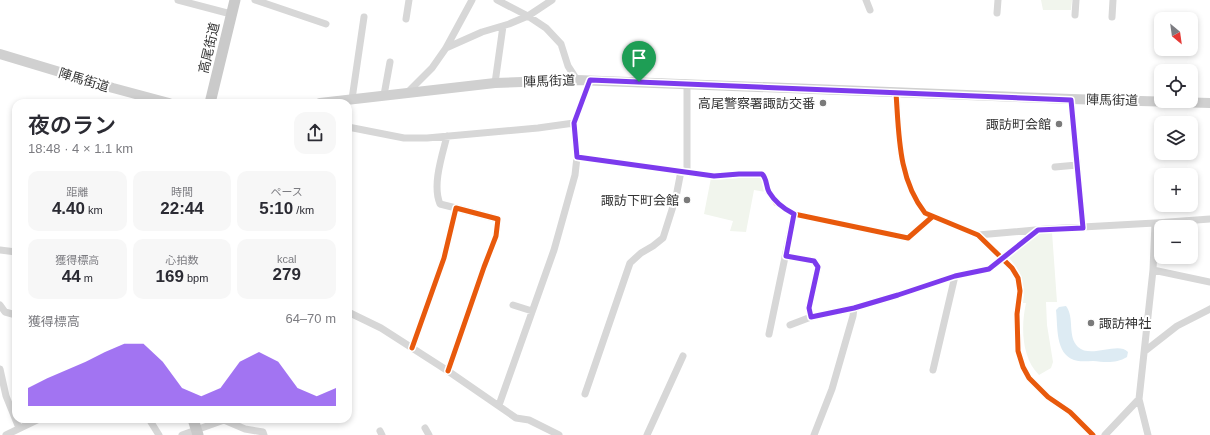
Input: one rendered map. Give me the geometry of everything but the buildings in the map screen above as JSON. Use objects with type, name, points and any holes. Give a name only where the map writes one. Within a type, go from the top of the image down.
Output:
[{"type":"main road","name":"高尾街道","points":[[211,99],[235,0]]},
{"type":"main road","name":"陣馬街道","points":[[0,54],[154,99]]},
{"type":"main road","name":"陣馬街道","points":[[352,99],[495,83],[590,80],[1071,100],[1210,103]]},
{"type":"main road","points":[[194,423],[197,433]]},
{"type":"street","points":[[178,0],[231,14]]},
{"type":"street","points":[[255,0],[326,24]]},
{"type":"street","points":[[406,19],[409,0]]},
{"type":"street","points":[[407,93],[432,68],[446,48],[472,0]]},
{"type":"street","points":[[497,0],[528,16],[546,28],[561,44],[568,66],[578,80]]},
{"type":"street","points":[[446,48],[482,32],[504,26],[528,16],[552,0]]},
{"type":"street","points":[[866,0],[870,10]]},
{"type":"street","points":[[997,13],[998,0]]},
{"type":"street","points":[[1075,15],[1076,0]]},
{"type":"street","points":[[1112,17],[1113,0]]},
{"type":"street","points":[[352,99],[364,17]]},
{"type":"street","points":[[495,83],[504,26]]},
{"type":"street","points":[[384,95],[390,62]]},
{"type":"street","points":[[499,405],[554,250],[575,175],[577,157],[574,123],[590,80]]},
{"type":"street","points":[[585,394],[630,263],[641,252],[653,246],[662,238],[676,197],[684,171],[688,84]]},
{"type":"street","points":[[896,93],[901,155],[910,186],[919,206],[925,213],[932,217],[978,235],[1012,268],[1018,278],[1020,291],[1017,314],[1018,351],[1023,366],[1029,378],[1048,397],[1070,412],[1093,435]]},
{"type":"street","points":[[1071,100],[1083,228]]},
{"type":"street","points":[[352,128],[408,138],[427,138],[538,128],[574,123]]},
{"type":"street","points":[[447,136],[439,164],[437,197],[440,204],[498,219],[496,236],[448,371]]},
{"type":"street","points":[[577,157],[714,176],[762,174],[765,177],[768,192],[776,203],[794,214],[908,238],[932,217]]},
{"type":"street","points":[[1055,167],[1077,165]]},
{"type":"street","points":[[412,348],[444,258],[456,208]]},
{"type":"street","points":[[769,334],[794,214]]},
{"type":"street","points":[[1198,220],[1210,219]]},
{"type":"street","points":[[978,235],[1038,230],[1154,224]]},
{"type":"street","points":[[790,325],[811,317],[854,308],[898,295],[955,276],[989,269],[1038,230]]},
{"type":"street","points":[[1148,435],[1139,399],[1153,270],[1154,247]]},
{"type":"street","points":[[0,250],[12,252]]},
{"type":"street","points":[[786,256],[814,261],[817,264],[818,267],[809,308],[811,317]]},
{"type":"street","points":[[1153,270],[1210,282]]},
{"type":"street","points":[[933,370],[955,276]]},
{"type":"street","points":[[0,305],[5,312],[12,314]]},
{"type":"street","points":[[513,305],[532,311]]},
{"type":"street","points":[[814,435],[832,389],[854,308]]},
{"type":"street","points":[[1145,351],[1177,326],[1210,309]]},
{"type":"street","points":[[352,314],[381,328],[448,371],[516,418],[529,420],[559,435]]},
{"type":"street","points":[[647,435],[683,356]]},
{"type":"street","points":[[0,369],[6,396],[12,411]]},
{"type":"street","points":[[1105,435],[1139,399]]},
{"type":"street","points":[[17,423],[19,428]]},
{"type":"street","points":[[6,435],[30,423]]},
{"type":"street","points":[[152,423],[159,435]]},
{"type":"street","points":[[182,435],[197,433],[218,423]]},
{"type":"street","points":[[231,423],[245,429],[263,432],[264,435]]},
{"type":"street","points":[[425,428],[429,435]]},
{"type":"shaded area","points":[[1041,0],[1072,0],[1071,10],[1043,10]]},
{"type":"shaded area","points":[[739,176],[761,177],[763,179],[766,192],[754,190],[746,232],[730,231],[733,221],[704,214],[711,178]]},
{"type":"shaded area","points":[[1052,232],[1057,302],[1046,302],[1047,325],[1053,362],[1051,368],[1039,375],[1033,368],[1029,359],[1024,341],[1023,321],[1026,303],[1023,303],[1024,290],[1022,279],[1017,268],[1009,258],[1038,233]]},
{"type":"shaded area","points":[[1066,306],[1069,311],[1073,338],[1078,347],[1083,350],[1090,351],[1118,348],[1124,349],[1128,352],[1127,357],[1119,361],[1106,362],[1078,361],[1068,357],[1060,346],[1056,310],[1059,307]]},
{"type":"cycle path","points":[[896,93],[899,140],[905,171],[916,200],[925,213],[978,235],[1012,268],[1018,278],[1020,291],[1017,314],[1018,351],[1023,367],[1029,378],[1048,397],[1070,412],[1093,435]]},
{"type":"cycle path","points":[[577,157],[714,176],[762,174],[765,177],[768,192],[776,203],[794,214],[908,238],[932,217]]},
{"type":"cycle path","points":[[412,348],[444,258],[456,208],[498,219],[496,236],[448,371]]},
{"type":"place","name":"高尾警察署諏訪交番","points":[[823,103]]},
{"type":"place","name":"諏訪町会館","points":[[1059,124]]},
{"type":"place","name":"諏訪下町会館","points":[[687,200]]},
{"type":"place","name":"諏訪神社","points":[[1091,323]]},
{"type":"route","points":[[590,80],[639,82],[1071,100],[1083,228],[1038,230],[989,269],[955,276],[854,308],[811,317],[809,308],[818,267],[817,264],[814,261],[786,256],[794,214],[776,203],[768,192],[765,177],[762,174],[714,176],[577,157],[574,123],[590,80]]}]
